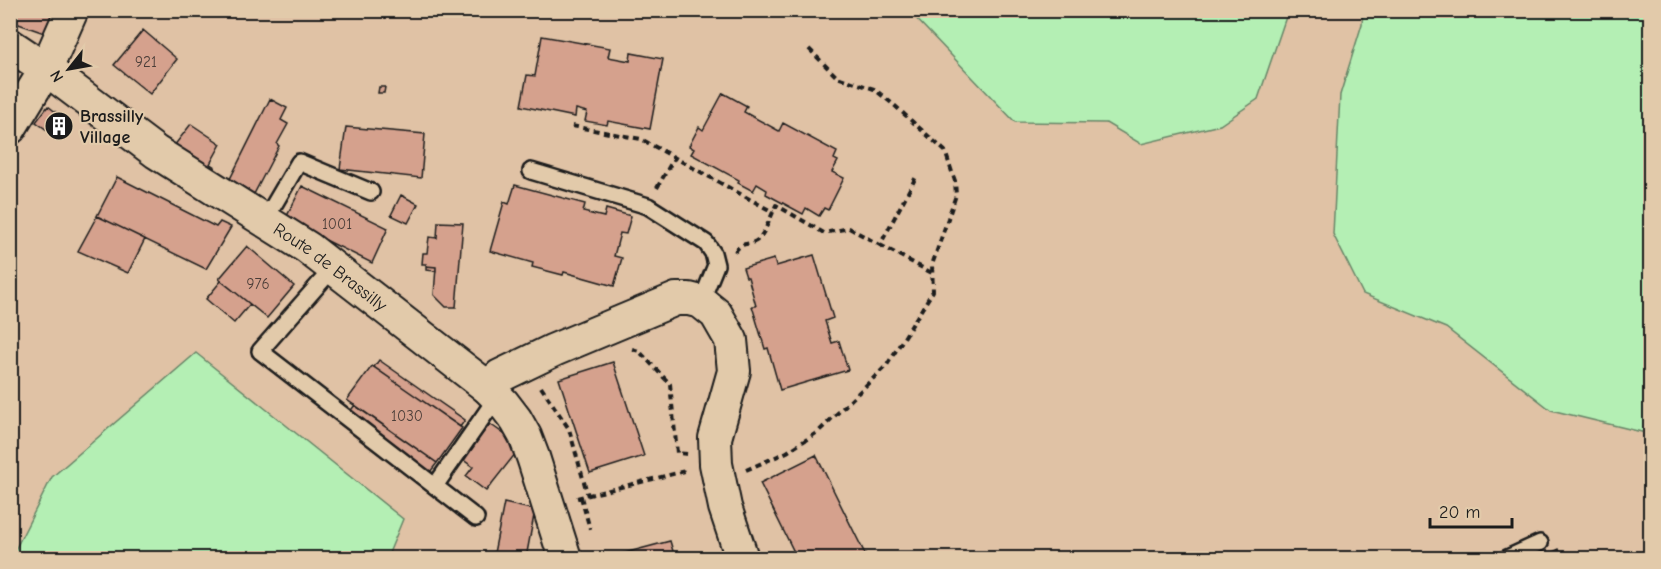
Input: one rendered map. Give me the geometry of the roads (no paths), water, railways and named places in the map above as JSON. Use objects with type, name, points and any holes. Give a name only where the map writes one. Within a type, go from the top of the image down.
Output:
[{"type":"street","points":[[10,128],[46,69],[72,10]]},
{"type":"street","name":"Route de Brassilly","points":[[10,45],[46,69],[156,152],[308,248],[492,392],[516,420],[525,436],[565,558]]},
{"type":"street","points":[[492,392],[500,376],[603,330],[676,299],[701,302],[716,314],[732,340],[734,371],[715,438],[725,507],[742,558]]},
{"type":"lane","points":[[265,220],[299,162],[371,192]]},
{"type":"lane","points":[[531,171],[648,206],[706,243],[713,253],[716,265],[701,302]]},
{"type":"lane","points":[[334,267],[260,351],[476,518]]},
{"type":"lane","points":[[435,486],[492,392]]},
{"type":"lane","points":[[1507,558],[1540,543]]},
{"type":"place","name":"Brassilly Village","points":[[59,126]]}]
